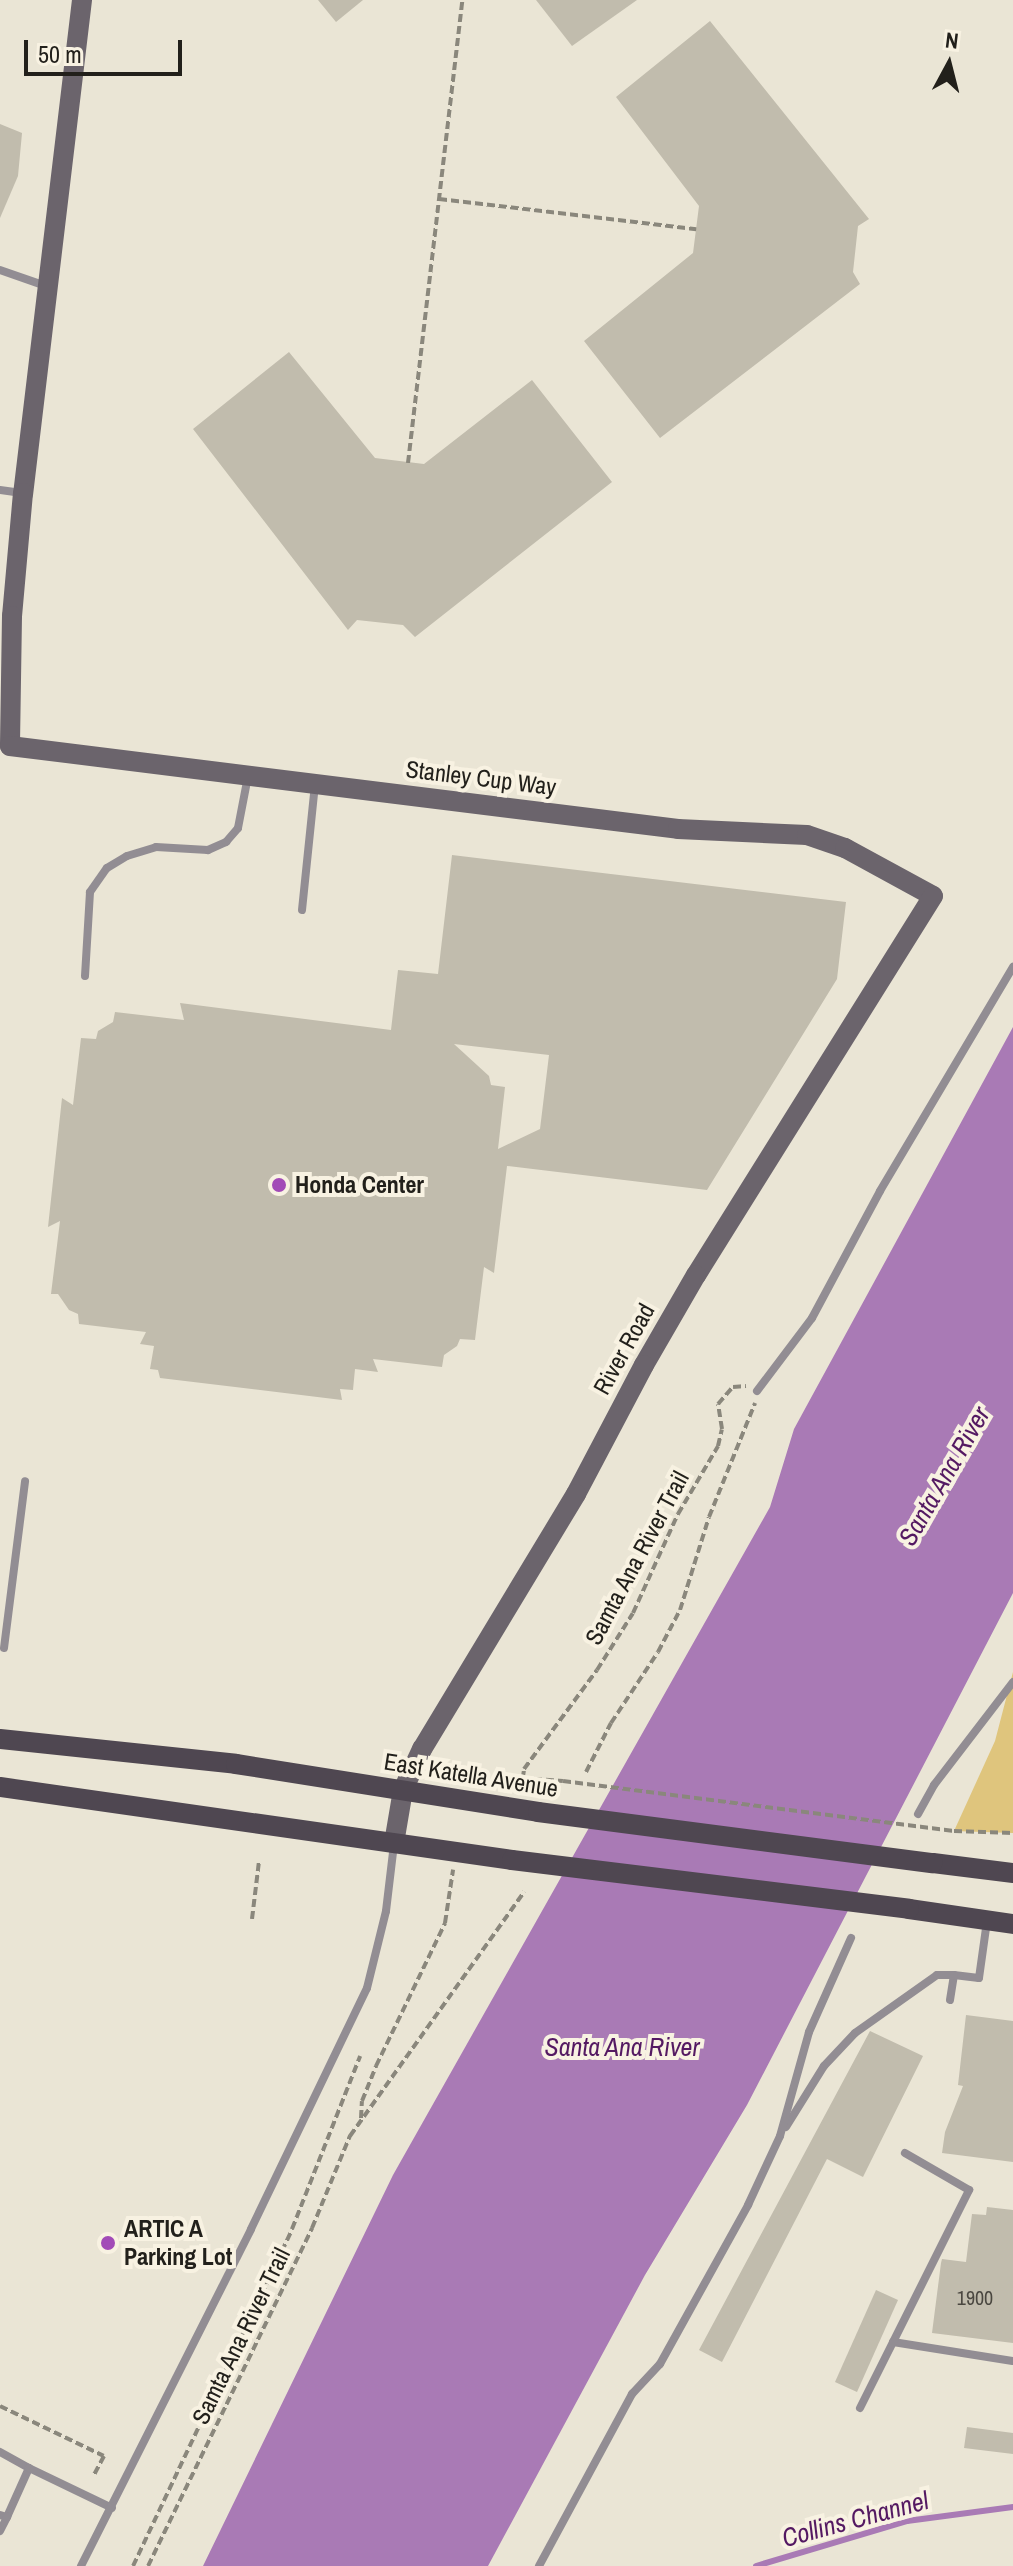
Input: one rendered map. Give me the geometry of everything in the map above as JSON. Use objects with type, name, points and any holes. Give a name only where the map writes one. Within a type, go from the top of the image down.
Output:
[{"type":"main road","points":[[5,746],[23,493],[82,0]]},
{"type":"main road","name":"Stanley Cup Way","points":[[5,746],[678,829],[807,835],[845,848],[933,896]]},
{"type":"main road","name":"River Road","points":[[394,1843],[403,1790],[422,1749],[576,1494],[696,1275],[933,896]]},
{"type":"main road","name":"East Katella Avenue","points":[[0,1739],[236,1764],[538,1812],[1013,1873]]},
{"type":"main road","points":[[0,1787],[512,1860],[1013,1924]]},
{"type":"lane","points":[[0,270],[47,287]]},
{"type":"lane","points":[[0,490],[23,493]]},
{"type":"lane","points":[[85,976],[90,892],[107,868],[127,856],[156,847],[208,850],[226,842],[238,828],[248,776]]},
{"type":"lane","points":[[302,910],[315,784]]},
{"type":"lane","points":[[757,1391],[812,1318],[880,1191],[1013,967]]},
{"type":"lane","points":[[4,1648],[25,1481]]},
{"type":"lane","points":[[918,1814],[934,1785],[1013,1682]]},
{"type":"lane","points":[[81,2566],[367,1988],[386,1911],[394,1843]]},
{"type":"lane","points":[[539,2566],[632,2394],[660,2364],[748,2205],[780,2136],[824,2066],[855,2033],[937,1975],[979,1978],[988,1921]]},
{"type":"lane","points":[[780,2136],[809,2032],[851,1938]]},
{"type":"lane","points":[[950,2000],[954,1975]]},
{"type":"lane","points":[[860,2408],[969,2190],[905,2153]]},
{"type":"lane","points":[[893,2342],[1013,2361]]},
{"type":"lane","points":[[0,2452],[112,2508]]},
{"type":"lane","points":[[0,2531],[3,2516],[29,2468]]},
{"type":"path","points":[[408,463],[462,0]]},
{"type":"path","points":[[439,199],[696,229]]},
{"type":"path","name":"Samta Ana River Trail","points":[[586,1772],[611,1723],[658,1652],[680,1610],[709,1517],[757,1398],[757,1391],[747,1386],[733,1387],[718,1404],[722,1429],[718,1446],[678,1514],[633,1613],[597,1670],[524,1769],[522,1778],[954,1831],[1013,1833]]},
{"type":"path","name":"Samta Ana River Trail","points":[[361,2119],[362,2101],[376,2066],[445,1923],[455,1852]]},
{"type":"path","points":[[252,1919],[259,1861]]},
{"type":"path","name":"Samta Ana River Trail","points":[[148,2566],[251,2357],[312,2228],[335,2169],[361,2119],[428,2032],[524,1892]]},
{"type":"path","points":[[133,2566],[292,2229],[360,2056]]},
{"type":"path","points":[[0,2406],[104,2456],[94,2475]]},
{"type":"shaded area","points":[[1013,1672],[1013,1833],[954,1831],[995,1741]]},
{"type":"water","name":"Santa Ana River","points":[[1013,1027],[1013,1593],[747,2105],[645,2275],[488,2566],[203,2566],[393,2175],[770,1507],[794,1429]]},
{"type":"building","points":[[318,0],[363,0],[336,22]]},
{"type":"building","points":[[536,0],[637,0],[572,46]]},
{"type":"building","points":[[710,21],[869,219],[858,226],[853,272],[860,284],[660,438],[584,341],[693,253],[699,206],[616,97]]},
{"type":"building","points":[[0,124],[22,133],[18,176],[0,218]]},
{"type":"building","points":[[289,352],[375,458],[424,464],[532,380],[612,482],[415,637],[403,625],[357,620],[348,630],[193,429]]},
{"type":"building","points":[[452,855],[846,902],[837,979],[707,1190],[507,1166],[494,1273],[484,1267],[475,1340],[460,1339],[457,1346],[444,1355],[442,1367],[373,1359],[378,1372],[355,1369],[353,1390],[340,1389],[342,1400],[160,1378],[158,1370],[150,1369],[154,1346],[140,1344],[146,1332],[79,1324],[78,1314],[69,1310],[58,1294],[51,1294],[60,1221],[48,1227],[62,1098],[73,1105],[81,1038],[96,1039],[98,1031],[113,1022],[115,1012],[184,1020],[180,1003],[391,1030],[398,970],[438,974]],"holes":[[[454,1044],[549,1055],[540,1129],[498,1149],[505,1087],[491,1085],[489,1076]]]},
{"type":"building","points":[[966,2015],[1013,2021],[1013,2162],[942,2153],[945,2132],[963,2086],[958,2085]]},
{"type":"building","points":[[870,2031],[923,2056],[863,2177],[827,2159],[722,2362],[699,2350]]},
{"type":"building","points":[[987,2207],[1013,2210],[1013,2343],[932,2333],[942,2259],[966,2262],[972,2214],[986,2215]]},
{"type":"building","points":[[876,2290],[898,2300],[857,2392],[835,2382]]},
{"type":"building","points":[[967,2427],[1013,2433],[1013,2454],[964,2448]]},
{"type":"waterway","name":"Collins Channel","points":[[756,2566],[907,2521],[1013,2507]]},
{"type":"place","name":"Honda Center","points":[[279,1185]]},
{"type":"place","name":"ARTIC A Parking Lot","points":[[108,2243]]}]
